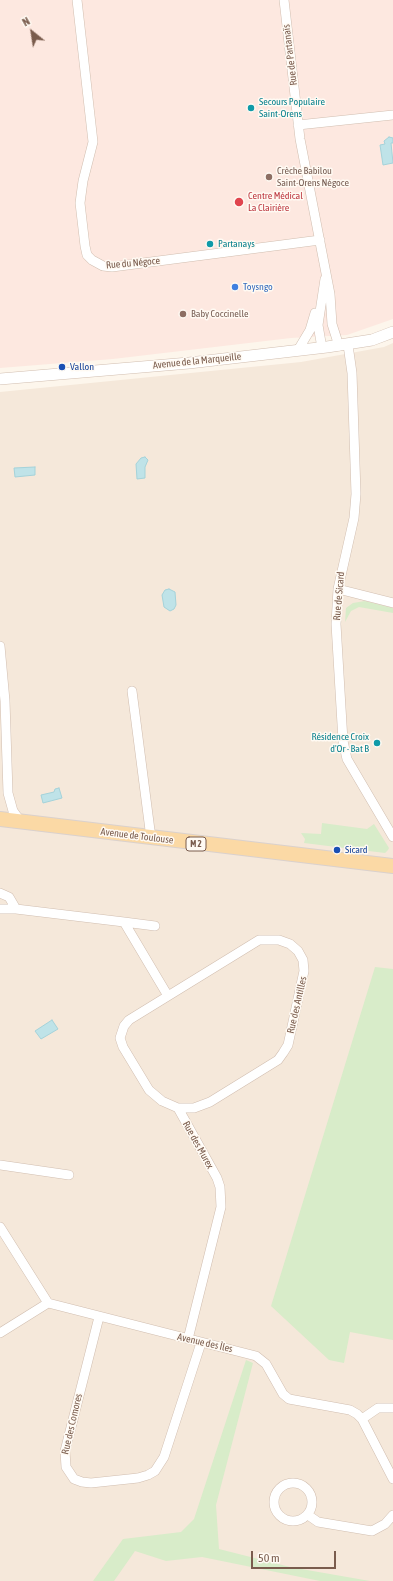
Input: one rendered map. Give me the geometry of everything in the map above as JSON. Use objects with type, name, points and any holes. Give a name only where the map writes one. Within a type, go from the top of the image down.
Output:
[{"type":"main road","name":"Avenue de Toulouse","points":[[0,819],[393,866]]},
{"type":"street","name":"Rue du Négoce","points":[[77,0],[93,142],[83,181],[80,203],[85,246],[87,255],[92,260],[103,266],[112,267],[320,240]]},
{"type":"street","name":"Rue de Partanaïs","points":[[284,0],[298,125],[332,304],[332,324],[343,345]]},
{"type":"street","points":[[298,125],[393,115]]},
{"type":"street","name":"Rue de Partanaïs","points":[[322,348],[318,330],[326,275]]},
{"type":"street","name":"Rue de Partanaïs","points":[[298,350],[310,330],[323,291]]},
{"type":"street","name":"Avenue de la Marqueille","points":[[0,379],[189,363],[322,348],[372,340],[393,332]]},
{"type":"street","name":"Rue de Sicard","points":[[343,345],[352,380],[356,494],[354,518],[338,589],[336,624],[343,741],[347,759],[393,837]]},
{"type":"street","points":[[338,589],[393,602]]},
{"type":"street","points":[[0,646],[5,701],[6,780],[10,804],[21,822]]},
{"type":"street","points":[[132,691],[151,838]]},
{"type":"street","points":[[0,792],[6,780]]},
{"type":"street","points":[[0,893],[9,897],[16,909]]},
{"type":"street","points":[[0,909],[16,909],[156,926]]},
{"type":"street","points":[[124,922],[168,996],[130,1020],[124,1026],[120,1038],[123,1048],[149,1090],[162,1101],[178,1108]]},
{"type":"street","name":"Rue des Antilles","points":[[168,996],[260,940],[279,940],[290,944],[298,951],[303,960],[304,971],[288,1045],[280,1057],[206,1104],[194,1108],[178,1108]]},
{"type":"street","name":"Rue des Murex","points":[[178,1108],[217,1178],[221,1197],[221,1207],[188,1339]]},
{"type":"street","points":[[0,1165],[69,1175]]},
{"type":"street","points":[[0,1228],[48,1303],[0,1333]]},
{"type":"street","name":"Avenue des Îles","points":[[48,1303],[201,1343],[250,1353],[261,1359],[283,1394],[289,1399],[350,1410],[362,1419]]},
{"type":"street","name":"Rue des Comores","points":[[99,1317],[64,1460],[70,1474],[74,1479],[82,1482],[90,1483],[138,1478],[155,1471],[164,1457],[201,1343]]},
{"type":"street","points":[[393,1408],[378,1408],[362,1419],[393,1479]]},
{"type":"street","points":[[292,1483],[306,1487],[312,1497],[313,1503],[308,1515],[301,1520],[291,1521],[281,1517],[275,1509],[274,1500],[277,1492],[285,1484],[292,1483]]},
{"type":"street","points":[[308,1515],[318,1522],[372,1531],[385,1524],[393,1515]]},
{"type":"shaded area","points":[[0,0],[393,0],[393,319],[347,335],[291,338],[113,359],[0,368]]},
{"type":"shaded area","points":[[393,343],[393,1581],[0,1581],[0,392],[301,362],[384,347]]},
{"type":"green space","points":[[365,601],[393,608],[393,613],[359,607],[351,611],[345,622],[346,608],[353,603]]},
{"type":"green space","points":[[322,823],[367,829],[374,824],[389,848],[385,853],[304,843],[305,839],[301,833],[321,834]]},
{"type":"green space","points":[[375,967],[393,969],[393,1340],[350,1332],[344,1363],[329,1360],[271,1306]]},
{"type":"green space","points":[[246,1360],[253,1363],[216,1505],[219,1549],[290,1567],[370,1581],[320,1581],[202,1557],[166,1561],[135,1551],[114,1581],[93,1581],[123,1539],[181,1532],[194,1519]]},
{"type":"water","points":[[389,137],[393,138],[393,143],[391,143],[393,163],[383,165],[380,145],[385,144],[384,141]]},
{"type":"water","points":[[145,457],[148,460],[145,467],[145,478],[137,479],[136,464],[141,458]]},
{"type":"water","points":[[35,467],[35,475],[15,477],[14,468]]},
{"type":"water","points":[[169,589],[175,592],[176,605],[174,609],[170,611],[164,607],[162,595],[165,590]]},
{"type":"water","points":[[59,788],[62,798],[43,803],[41,795],[54,792],[55,789]]},
{"type":"water","points":[[52,1020],[58,1029],[41,1039],[35,1031]]},
{"type":"place","name":"Secours Populaire Saint-Orens","points":[[251,108]]},
{"type":"place","name":"Crèche Babilou Saint-Orens Négoce","points":[[269,177]]},
{"type":"place","name":"Centre Médical La Clairière","points":[[239,202]]},
{"type":"place","name":"Partanays","points":[[210,244]]},
{"type":"place","name":"Toysngo","points":[[235,287]]},
{"type":"place","name":"Baby Coccinelle","points":[[183,314]]},
{"type":"place","name":"Vallon","points":[[62,367]]},
{"type":"place","name":"Résidence Croix d'Or - Bat B","points":[[377,743]]},
{"type":"place","name":"Sicard","points":[[337,850]]}]
